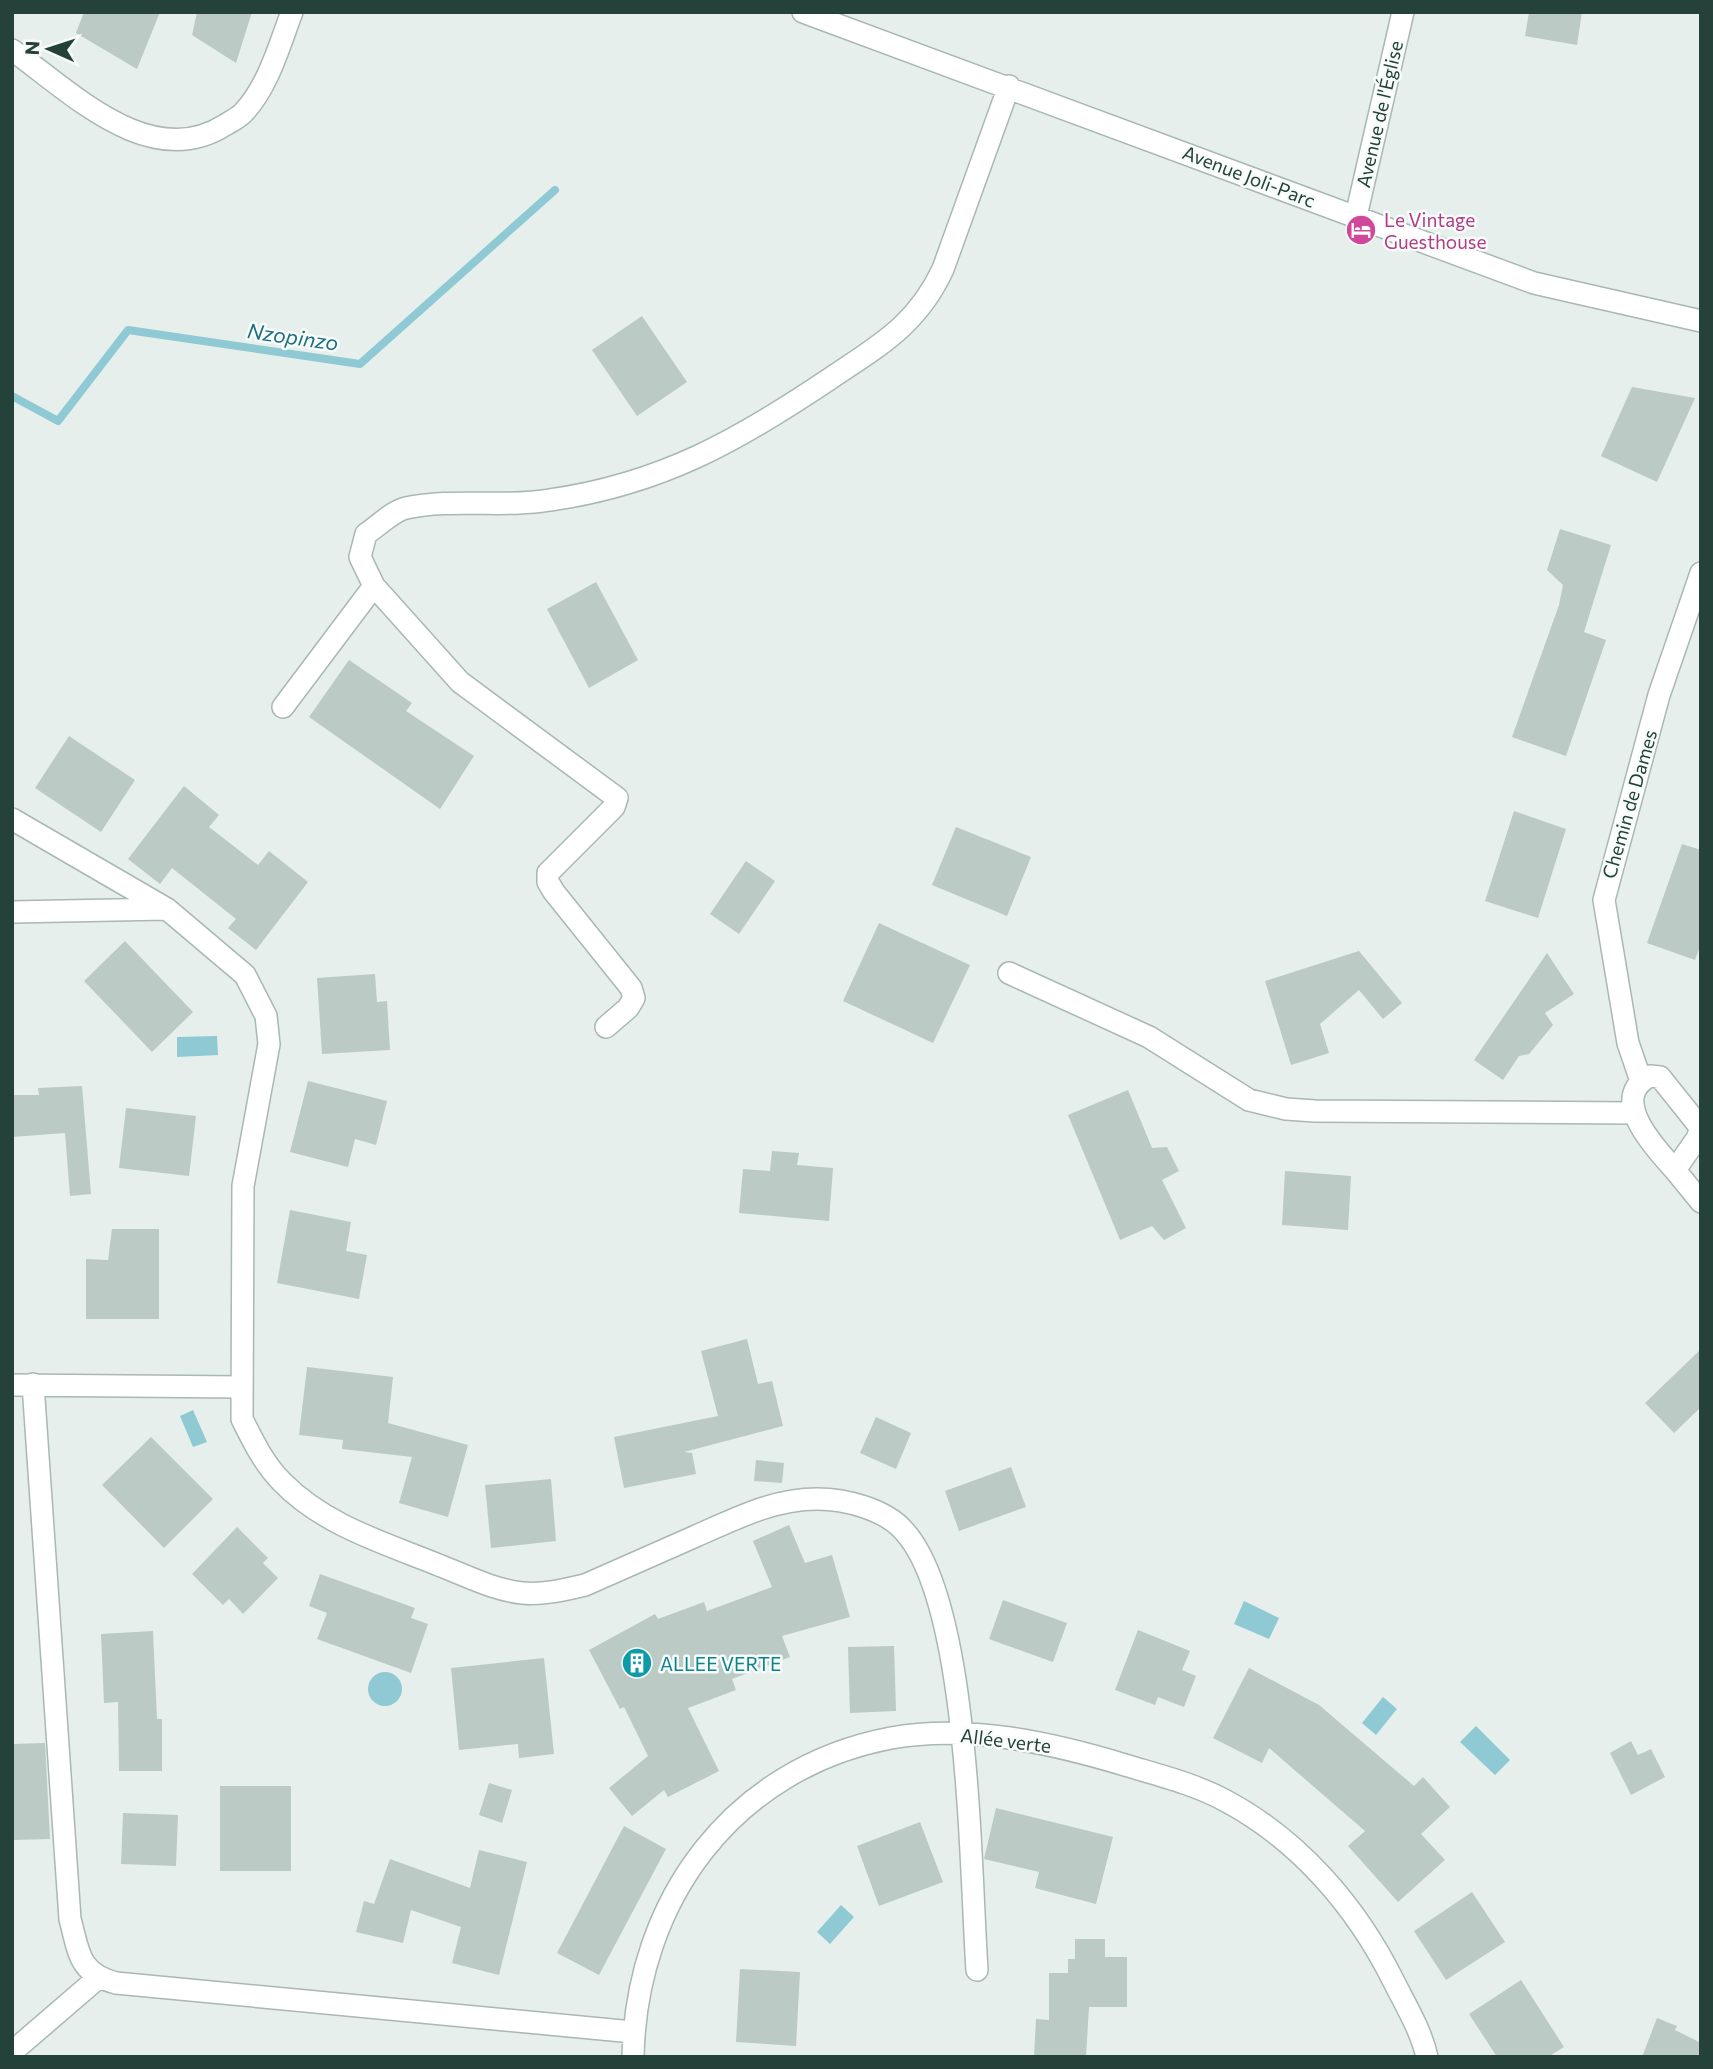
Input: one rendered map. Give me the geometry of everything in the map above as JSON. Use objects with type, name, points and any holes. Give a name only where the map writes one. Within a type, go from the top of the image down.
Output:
[{"type":"street","points":[[12,50],[119,126],[149,137],[186,140],[212,133],[243,114],[270,71],[292,12]]},
{"type":"street","name":"Avenue Joli-Parc","points":[[803,12],[1009,86],[1534,283],[1701,321]]},
{"type":"street","name":"Avenue de l'Église","points":[[1356,216],[1403,12]]},
{"type":"street","points":[[606,1027],[628,1009],[634,998],[631,989],[554,892],[548,882],[548,873],[614,807],[617,798],[474,694],[374,586],[360,558],[366,534],[404,508],[548,501],[635,482],[708,453],[760,426],[895,335],[930,297],[943,269],[1009,86]]},
{"type":"street","name":"Chemin de Dames","points":[[1641,1081],[1628,1043],[1604,900],[1659,695],[1701,573]]},
{"type":"street","points":[[284,707],[374,586]]},
{"type":"street","points":[[12,819],[167,909],[245,975],[266,1016],[269,1044],[243,1186],[242,1419],[257,1449],[280,1481],[308,1506],[344,1527],[495,1587],[521,1593],[563,1591],[585,1585],[761,1508],[818,1499],[859,1505],[882,1515],[904,1530],[932,1584],[945,1624],[962,1733],[977,1969]]},
{"type":"street","points":[[12,912],[167,909]]},
{"type":"street","points":[[1009,973],[1149,1037],[1249,1100],[1268,1106],[1315,1111],[1634,1113]]},
{"type":"street","points":[[1675,1170],[1698,1137],[1700,1127],[1660,1077],[1650,1076],[1641,1081],[1633,1097],[1634,1113],[1648,1139],[1701,1202]]},
{"type":"street","points":[[241,1387],[23,1385],[70,1919],[82,1964],[98,1978],[116,1983],[633,2032]]},
{"type":"street","name":"Allée verte","points":[[633,2057],[633,2032],[649,1949],[679,1882],[726,1823],[773,1786],[835,1756],[891,1738],[962,1733],[1070,1748],[1185,1784],[1225,1800],[1258,1821],[1326,1879],[1362,1926],[1401,1995],[1427,2057]]},
{"type":"street","points":[[12,2052],[98,1978]]},
{"type":"water","points":[[217,1036],[218,1055],[177,1057],[177,1037]]},
{"type":"water","points":[[193,1410],[207,1442],[193,1447],[180,1416]]},
{"type":"water","points":[[1244,1601],[1279,1618],[1269,1639],[1234,1624]]},
{"type":"water","points":[[385,1672],[397,1677],[402,1689],[397,1701],[385,1706],[373,1701],[368,1689],[373,1677]]},
{"type":"water","points":[[1383,1697],[1397,1709],[1376,1735],[1362,1723]]},
{"type":"water","points":[[1476,1726],[1510,1760],[1495,1775],[1460,1742]]},
{"type":"water","points":[[841,1905],[854,1917],[830,1944],[817,1932]]},
{"type":"building","points":[[84,12],[160,12],[137,69],[76,33]]},
{"type":"building","points":[[197,12],[252,12],[236,63],[192,35]]},
{"type":"building","points":[[1529,12],[1582,12],[1577,45],[1525,36]]},
{"type":"building","points":[[642,316],[687,382],[637,416],[592,350]]},
{"type":"building","points":[[1632,387],[1695,398],[1657,482],[1601,456]]},
{"type":"building","points":[[1560,529],[1611,545],[1584,632],[1606,640],[1566,756],[1512,737],[1559,605],[1563,585],[1547,570]]},
{"type":"building","points":[[596,582],[638,660],[589,688],[547,609]]},
{"type":"building","points":[[349,660],[412,703],[406,711],[474,756],[440,809],[309,717]]},
{"type":"building","points":[[69,736],[135,780],[101,832],[35,788]]},
{"type":"building","points":[[184,786],[219,815],[209,827],[258,865],[269,851],[308,882],[256,950],[228,928],[236,919],[172,868],[160,884],[128,859]]},
{"type":"building","points":[[1514,811],[1566,829],[1538,918],[1485,901]]},
{"type":"building","points":[[956,827],[1031,857],[1007,916],[932,885]]},
{"type":"building","points":[[1682,844],[1701,850],[1701,944],[1695,960],[1647,943]]},
{"type":"building","points":[[746,861],[775,881],[739,934],[710,914]]},
{"type":"building","points":[[879,923],[970,965],[933,1043],[843,1001]]},
{"type":"building","points":[[125,941],[193,1012],[152,1052],[84,981]]},
{"type":"building","points":[[1359,951],[1402,1003],[1383,1019],[1359,990],[1320,1024],[1329,1053],[1291,1065],[1265,981]]},
{"type":"building","points":[[1547,953],[1574,994],[1545,1013],[1553,1025],[1529,1054],[1519,1056],[1503,1080],[1474,1060]]},
{"type":"building","points":[[375,974],[377,1002],[387,1001],[390,1050],[322,1054],[317,978]]},
{"type":"building","points":[[308,1081],[387,1101],[376,1145],[355,1139],[348,1167],[290,1152]]},
{"type":"building","points":[[82,1086],[91,1194],[70,1196],[65,1133],[12,1137],[12,1095],[39,1095],[38,1088]]},
{"type":"building","points":[[1128,1090],[1152,1148],[1167,1147],[1179,1171],[1162,1180],[1186,1228],[1164,1240],[1152,1226],[1120,1240],[1068,1115]]},
{"type":"building","points":[[126,1108],[196,1116],[189,1176],[119,1168]]},
{"type":"building","points":[[772,1151],[799,1153],[797,1165],[833,1168],[829,1221],[739,1213],[743,1169],[770,1171]]},
{"type":"building","points":[[1285,1171],[1351,1176],[1348,1230],[1282,1225]]},
{"type":"building","points":[[290,1210],[351,1222],[346,1251],[367,1255],[359,1299],[277,1283]]},
{"type":"building","points":[[112,1229],[159,1229],[159,1319],[86,1319],[86,1259],[108,1260]]},
{"type":"building","points":[[747,1339],[758,1384],[772,1381],[783,1426],[684,1452],[692,1453],[696,1474],[624,1488],[614,1437],[718,1416],[701,1351]]},
{"type":"building","points":[[1701,1349],[1701,1407],[1674,1433],[1645,1403]]},
{"type":"building","points":[[307,1367],[393,1377],[388,1423],[468,1445],[448,1517],[399,1503],[412,1457],[342,1449],[343,1440],[299,1435]]},
{"type":"building","points":[[876,1417],[911,1433],[896,1469],[860,1453]]},
{"type":"building","points":[[151,1437],[213,1499],[164,1548],[102,1485]]},
{"type":"building","points":[[756,1460],[784,1463],[782,1483],[754,1481]]},
{"type":"building","points":[[1011,1467],[1026,1507],[959,1531],[945,1491]]},
{"type":"building","points":[[551,1479],[556,1541],[491,1548],[485,1485]]},
{"type":"building","points":[[789,1525],[805,1563],[832,1555],[850,1617],[782,1636],[790,1657],[732,1679],[736,1690],[688,1708],[719,1771],[668,1797],[664,1790],[632,1816],[609,1788],[648,1756],[624,1707],[620,1709],[589,1650],[655,1614],[658,1619],[704,1602],[707,1611],[772,1587],[753,1541]]},
{"type":"building","points":[[237,1527],[268,1558],[263,1563],[278,1578],[243,1614],[229,1599],[223,1605],[192,1574]]},
{"type":"building","points":[[320,1574],[415,1608],[411,1618],[428,1624],[411,1673],[317,1639],[327,1613],[309,1606]]},
{"type":"building","points":[[1003,1600],[1067,1623],[1053,1662],[989,1639]]},
{"type":"building","points":[[1138,1630],[1190,1651],[1182,1670],[1196,1676],[1184,1707],[1158,1697],[1155,1705],[1115,1690]]},
{"type":"building","points":[[153,1631],[157,1719],[162,1719],[162,1771],[119,1771],[118,1702],[104,1703],[101,1634]]},
{"type":"building","points":[[894,1646],[896,1711],[850,1713],[848,1647]]},
{"type":"building","points":[[544,1658],[554,1754],[519,1758],[518,1744],[459,1750],[451,1668]]},
{"type":"building","points":[[1249,1668],[1319,1705],[1414,1786],[1423,1777],[1450,1807],[1421,1834],[1445,1860],[1398,1902],[1348,1846],[1365,1831],[1269,1748],[1262,1763],[1213,1738]]},
{"type":"building","points":[[1631,1741],[1638,1755],[1651,1749],[1665,1777],[1631,1795],[1610,1753]]},
{"type":"building","points":[[45,1743],[50,1839],[12,1840],[12,1744]]},
{"type":"building","points":[[489,1783],[512,1790],[502,1823],[479,1815]]},
{"type":"building","points":[[220,1786],[291,1786],[291,1871],[220,1871]]},
{"type":"building","points":[[996,1808],[1113,1837],[1096,1904],[1035,1888],[1039,1872],[984,1859]]},
{"type":"building","points":[[123,1813],[178,1815],[176,1866],[121,1864]]},
{"type":"building","points":[[920,1822],[943,1882],[879,1906],[857,1846]]},
{"type":"building","points":[[624,1826],[666,1849],[599,1975],[557,1953]]},
{"type":"building","points":[[479,1850],[527,1862],[499,1975],[452,1963],[461,1927],[411,1910],[403,1943],[356,1932],[364,1901],[374,1904],[390,1859],[470,1888]]},
{"type":"building","points":[[1472,1892],[1505,1942],[1446,1980],[1414,1931]]},
{"type":"building","points":[[1075,1939],[1105,1939],[1105,1957],[1127,1957],[1127,2007],[1089,2007],[1086,2057],[1034,2057],[1036,2019],[1049,2020],[1049,1973],[1068,1973],[1068,1959],[1075,1959]]},
{"type":"building","points":[[740,1969],[800,1972],[796,2046],[736,2042]]},
{"type":"building","points":[[1521,1980],[1564,2047],[1548,2057],[1497,2057],[1469,2014]]},
{"type":"building","points":[[1657,2018],[1677,2026],[1675,2030],[1701,2043],[1701,2057],[1642,2057]]},
{"type":"waterway","name":"Nzopinzo","points":[[12,396],[58,421],[128,330],[360,364],[555,190]]},
{"type":"place","name":"Le Vintage Guesthouse","points":[[1361,230]]},
{"type":"place","name":"ALLEE VERTE","points":[[637,1663]]}]
